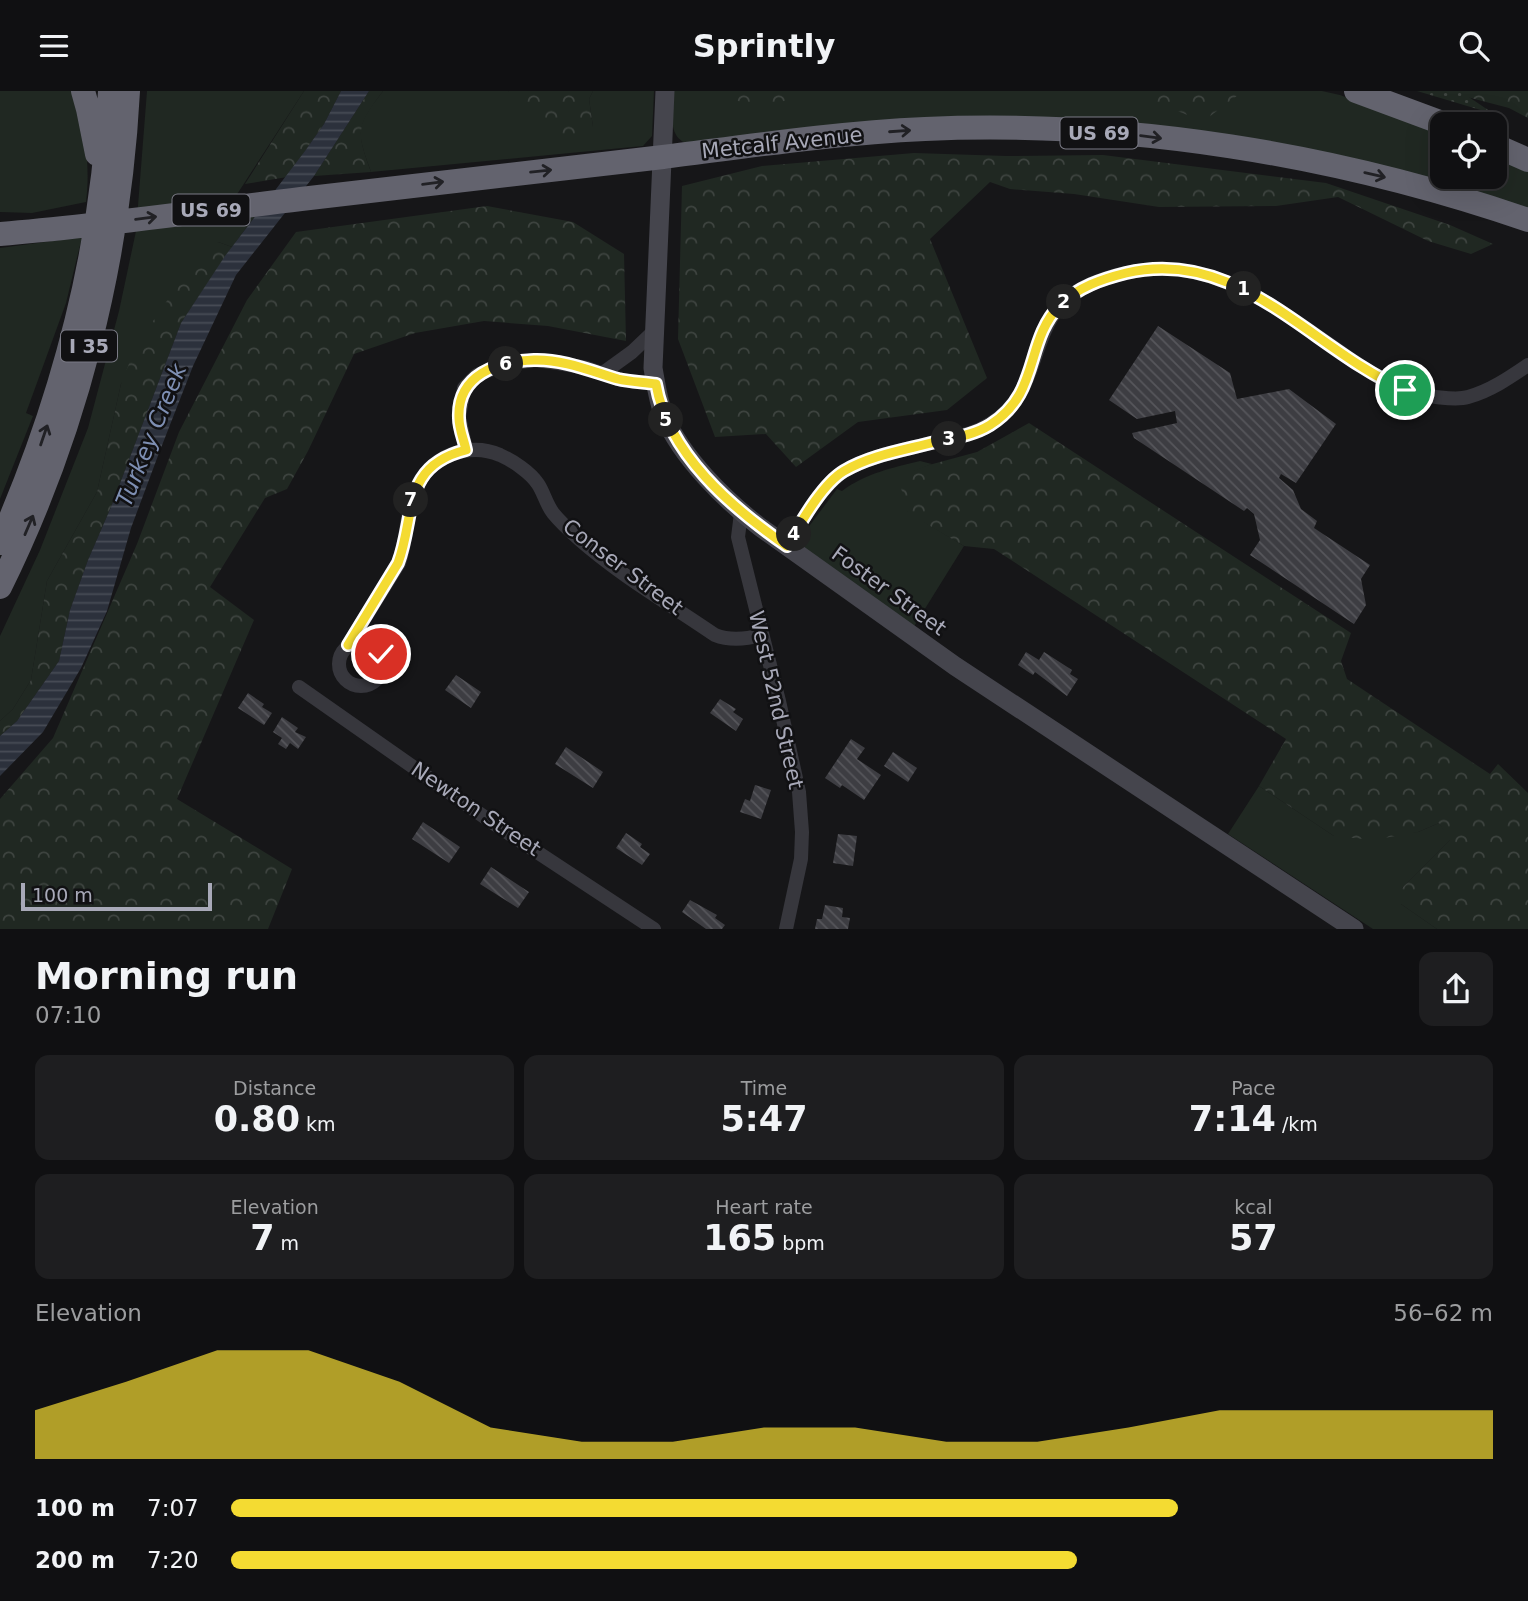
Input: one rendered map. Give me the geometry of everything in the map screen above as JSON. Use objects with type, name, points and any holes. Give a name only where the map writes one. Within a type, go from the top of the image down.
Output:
[{"type":"highway","points":[[83,91],[94,136],[102,193]]},
{"type":"highway","points":[[0,543],[43,437],[70,349],[91,266],[102,193],[110,91]]},
{"type":"highway","name":"I 35","points":[[0,587],[42,494],[92,337],[106,277],[120,190],[128,91]]},
{"type":"highway","points":[[1356,91],[1430,118]]},
{"type":"highway","name":"Metcalf Avenue","points":[[30,232],[786,141],[927,129],[1046,130],[1130,135],[1286,156],[1408,183],[1528,220]]},
{"type":"highway","points":[[1507,151],[1528,160]]},
{"type":"highway","name":"US 69","points":[[0,227],[30,232]]},
{"type":"highway","points":[[0,234],[30,232]]},
{"type":"highway","points":[[0,530],[20,499]]},
{"type":"street","name":"Foster Street","points":[[665,91],[653,368],[659,401],[672,432],[687,454],[741,513],[787,546],[994,692],[1354,929]]},
{"type":"street","points":[[787,546],[824,491],[843,472],[867,460],[976,432],[1010,409],[1023,390],[1042,333],[1056,310],[1075,293],[1115,275],[1160,269],[1183,270],[1224,279],[1273,306],[1370,373],[1409,392],[1466,398],[1507,380],[1528,365]]},
{"type":"street","points":[[603,373],[632,352],[653,332]]},
{"type":"street","points":[[348,645],[398,563],[404,548],[410,504],[424,476],[441,460],[466,450],[459,417],[464,388],[477,375],[505,364],[535,360],[603,373],[621,380],[656,384]]},
{"type":"street","name":"Conser Street","points":[[466,450],[489,451],[500,455],[529,474],[539,486],[552,512],[582,542],[715,635],[724,638],[761,635]]},
{"type":"street","name":"West 52nd Street","points":[[741,513],[737,537],[799,792],[801,859],[786,929]]},
{"type":"street","name":"Newton Street","points":[[299,687],[493,823],[654,929]]},
{"type":"green space","points":[[0,91],[74,91],[86,146],[86,202],[32,213],[0,212]]},
{"type":"green space","points":[[147,91],[304,91],[221,219],[256,215],[232,247],[218,242],[121,384],[97,492],[47,581],[31,680],[13,709],[0,721],[0,636],[40,550],[88,428],[119,311],[136,231]]},
{"type":"green space","points":[[304,91],[341,91],[324,124],[287,177],[245,184]]},
{"type":"green space","points":[[369,91],[383,91],[368,113],[361,130],[371,172],[314,176]]},
{"type":"green space","points":[[383,91],[508,91],[593,127],[589,99],[593,91],[654,91],[652,136],[643,146],[371,172],[361,130],[367,113]]},
{"type":"green space","points":[[508,91],[593,91],[589,99],[593,127],[580,137],[547,131],[533,121]]},
{"type":"green space","points":[[674,91],[1322,91],[1340,95],[1430,129],[1430,188],[1207,134],[688,144],[676,135],[672,114]]},
{"type":"green space","points":[[700,91],[818,91],[800,98],[757,106]]},
{"type":"green space","points":[[1127,91],[1238,91],[1238,95],[1209,117],[1195,118]]},
{"type":"green space","points":[[1417,91],[1460,91],[1491,112]]},
{"type":"green space","points":[[1444,91],[1528,91],[1528,118],[1509,108]]},
{"type":"green space","points":[[914,153],[1103,155],[1326,183],[1450,225],[1493,244],[1471,254],[1428,241],[1338,197],[1276,206],[1159,207],[1074,194],[1010,189],[990,182],[930,239],[987,378],[947,410],[858,422],[796,467],[766,434],[715,437],[678,339],[682,186],[762,166]]},
{"type":"green space","points":[[1507,161],[1528,171],[1528,212],[1433,189],[1507,189]]},
{"type":"green space","points":[[487,206],[573,222],[624,254],[626,341],[548,326],[484,321],[415,333],[354,354],[287,489],[265,498],[210,587],[254,620],[177,799],[292,869],[268,929],[0,929],[0,799],[53,738],[137,544],[179,432],[247,300],[296,232]]},
{"type":"green space","points":[[82,237],[66,303],[26,413],[33,416],[0,499],[0,248]]},
{"type":"green space","points":[[218,242],[232,247],[181,323],[88,560],[70,610],[59,661],[17,721],[0,736],[0,721],[13,709],[31,680],[47,581],[97,492],[121,384],[136,346],[203,248]]},
{"type":"green space","points":[[1029,423],[1351,633],[1341,661],[1347,679],[1490,774],[1498,764],[1528,793],[1528,929],[1437,929],[1401,904],[1401,889],[1450,840],[1439,823],[1418,832],[1373,840],[1334,836],[1259,786],[1286,739],[994,549],[964,546],[908,513],[901,488],[907,473],[977,452]]},
{"type":"green space","points":[[920,461],[932,464],[907,474],[908,512],[964,546],[913,628],[801,546],[807,529],[837,489],[842,491],[870,475]]},
{"type":"green space","points":[[1259,786],[1334,836],[1418,832],[1439,823],[1451,839],[1402,888],[1401,904],[1437,929],[1373,929],[1228,834]]},
{"type":"water","name":"Turkey Creek","points":[[341,91],[369,91],[314,176],[236,275],[193,366],[131,528],[107,611],[81,668],[43,732],[0,776],[0,736],[17,721],[59,661],[70,610],[88,560],[181,323],[225,256],[324,124]]},
{"type":"building","points":[[1158,326],[1230,373],[1237,399],[1289,389],[1336,424],[1296,483],[1281,474],[1279,478],[1293,490],[1301,509],[1317,521],[1314,528],[1370,565],[1361,579],[1366,605],[1354,624],[1250,555],[1260,540],[1254,514],[1247,508],[1244,511],[1134,438],[1132,433],[1177,423],[1175,411],[1137,419],[1109,400]]},
{"type":"building","points":[[1026,652],[1039,660],[1044,652],[1072,670],[1070,674],[1078,679],[1067,696],[1035,672],[1033,675],[1018,665]]},
{"type":"building","points":[[456,675],[481,692],[471,708],[445,690]]},
{"type":"building","points":[[248,693],[272,713],[264,725],[238,708]]},
{"type":"building","points":[[720,699],[736,709],[733,712],[743,719],[736,731],[710,713]]},
{"type":"building","points":[[282,717],[298,728],[295,732],[306,737],[298,749],[290,743],[286,749],[278,744],[282,738],[273,732]]},
{"type":"building","points":[[851,739],[865,748],[857,759],[881,775],[864,800],[842,785],[840,788],[825,778]]},
{"type":"building","points":[[566,747],[603,772],[593,788],[555,764]]},
{"type":"building","points":[[893,752],[917,768],[908,782],[884,766]]},
{"type":"building","points":[[755,785],[771,790],[761,819],[740,812],[745,799],[750,801]]},
{"type":"building","points":[[423,822],[460,847],[449,863],[412,839]]},
{"type":"building","points":[[626,833],[642,844],[640,847],[650,854],[642,865],[616,848]]},
{"type":"building","points":[[838,834],[857,836],[853,866],[833,863]]},
{"type":"building","points":[[491,867],[529,892],[518,908],[480,884]]},
{"type":"building","points":[[690,900],[717,915],[715,918],[725,925],[722,929],[706,929],[682,912]]},
{"type":"building","points":[[825,905],[843,908],[842,917],[850,918],[848,929],[815,929],[817,919],[822,919]]},
{"type":"route","points":[[381,654],[370,643],[355,642],[348,645],[398,563],[404,548],[410,504],[424,476],[441,460],[466,450],[459,417],[464,388],[477,375],[505,364],[535,360],[558,363],[587,368],[621,380],[656,384],[664,417],[687,454],[731,504],[787,546],[831,481],[843,472],[867,460],[976,432],[1010,409],[1023,390],[1042,333],[1056,310],[1075,293],[1115,275],[1160,269],[1183,270],[1224,279],[1273,306],[1370,373],[1405,390]]}]
